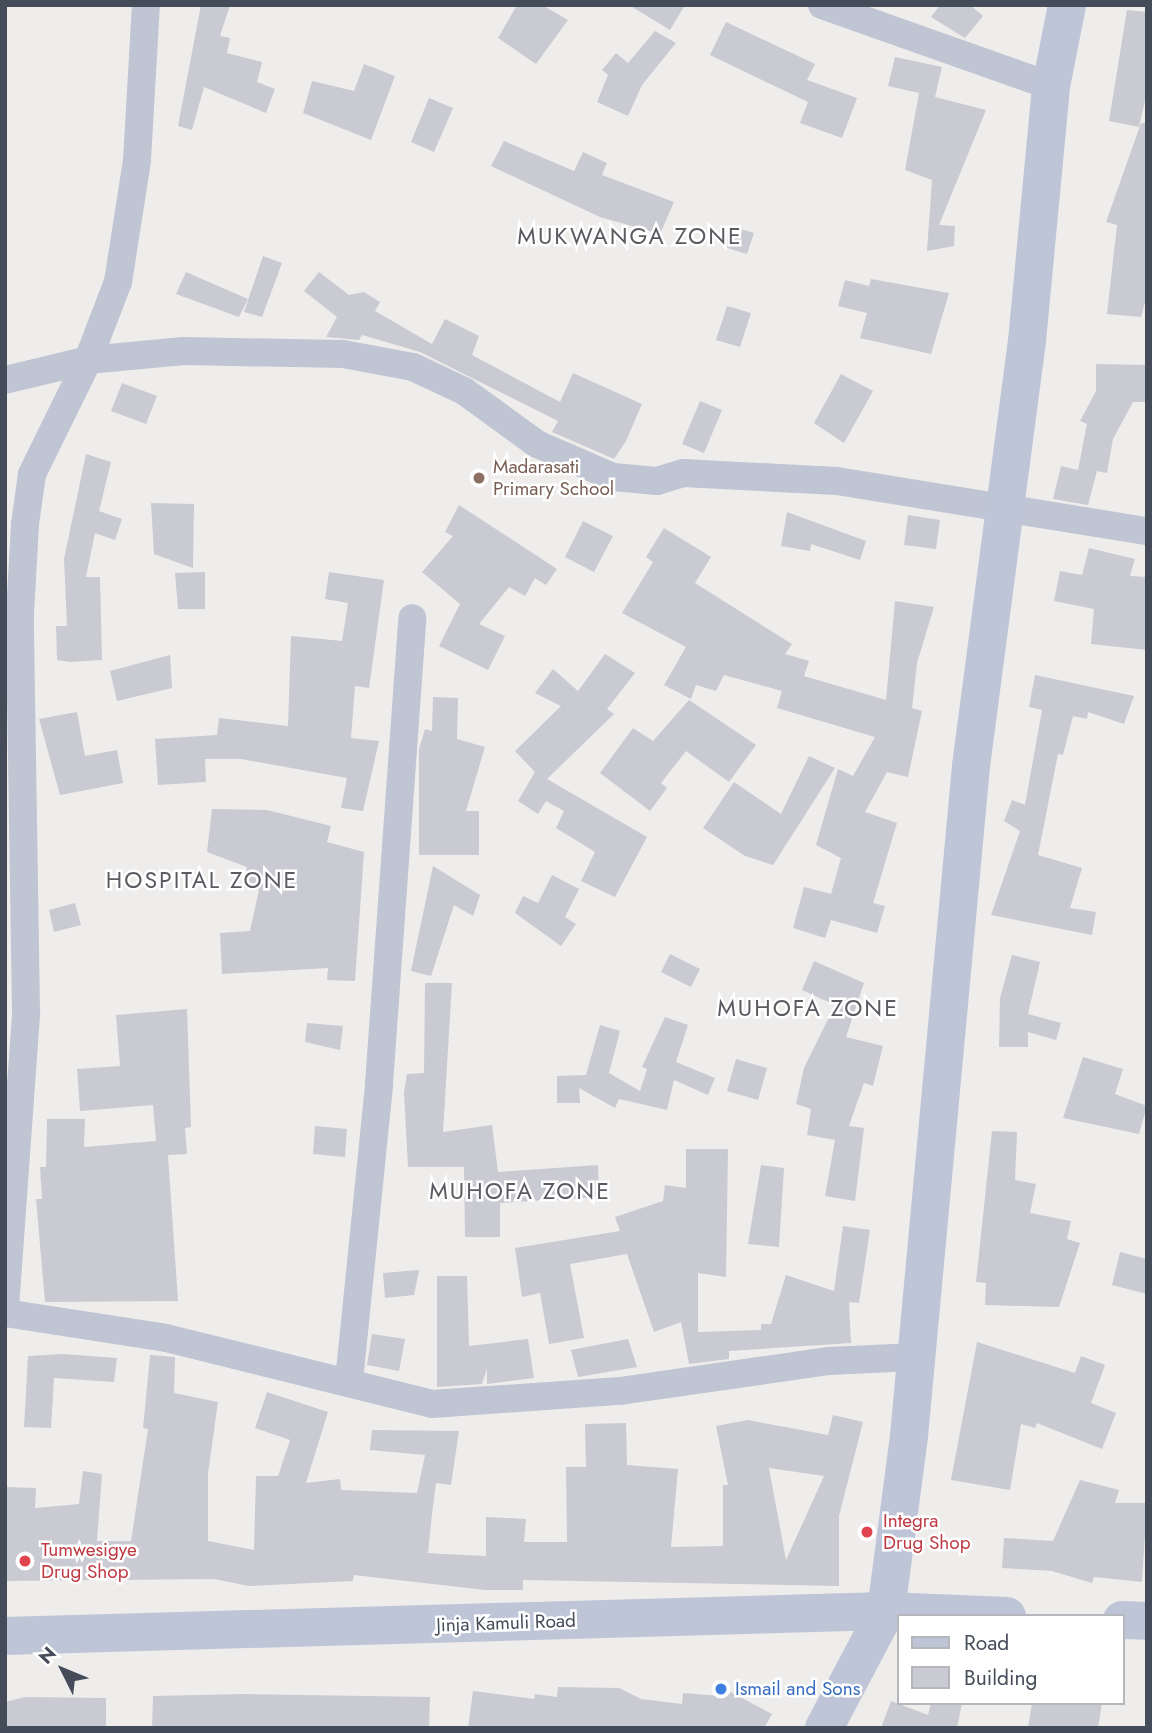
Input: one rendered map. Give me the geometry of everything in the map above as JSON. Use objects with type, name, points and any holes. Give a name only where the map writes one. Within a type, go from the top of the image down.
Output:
[{"type":"main road","points":[[824,1728],[886,1611],[916,1357],[970,779],[1027,341],[1051,86],[1067,5]]},
{"type":"main road","name":"Jinja Kamuli Road","points":[[5,1636],[886,1611],[959,1614]]},
{"type":"main road","points":[[1124,1620],[1147,1621]]},
{"type":"street","points":[[146,5],[137,160],[118,282],[88,360],[32,474],[25,524],[20,614],[26,1012],[5,1310],[85,1321],[349,1381],[432,1404],[471,1404],[916,1357]]},
{"type":"street","points":[[822,5],[1051,86]]},
{"type":"street","points":[[5,380],[88,360],[184,351],[343,354],[413,367],[464,391],[537,444],[613,477],[755,475],[1004,506],[1147,531]]},
{"type":"street","points":[[349,1381],[379,1084],[412,618]]},
{"type":"building","points":[[201,5],[230,5],[220,36],[230,38],[227,53],[262,62],[257,82],[275,89],[266,113],[204,87],[192,130],[178,126]]},
{"type":"building","points":[[517,5],[542,5],[568,20],[536,64],[498,38]]},
{"type":"building","points":[[629,5],[685,5],[670,30]]},
{"type":"building","points":[[940,5],[970,5],[983,16],[965,38],[931,17]]},
{"type":"building","points":[[1127,10],[1147,12],[1147,92],[1139,127],[1109,121]]},
{"type":"building","points":[[726,22],[815,64],[807,80],[857,98],[842,138],[800,123],[808,102],[710,55]]},
{"type":"building","points":[[655,31],[676,43],[642,85],[628,116],[597,102],[608,75],[602,70],[616,53],[628,63]]},
{"type":"building","points":[[895,57],[942,67],[935,97],[986,110],[939,225],[955,226],[954,246],[927,251],[932,180],[905,170],[919,93],[888,86]]},
{"type":"building","points":[[364,64],[395,76],[371,140],[303,113],[312,81],[354,91]]},
{"type":"building","points":[[429,98],[453,108],[434,152],[411,142]]},
{"type":"building","points":[[1141,123],[1147,123],[1147,295],[1141,317],[1107,314],[1117,225],[1106,222]]},
{"type":"building","points":[[504,141],[574,171],[583,152],[607,163],[602,175],[674,202],[660,234],[600,217],[491,166]]},
{"type":"building","points":[[731,226],[754,233],[747,254],[724,247]]},
{"type":"building","points":[[263,256],[282,263],[262,317],[244,312]]},
{"type":"building","points":[[186,272],[248,299],[239,317],[176,294]]},
{"type":"building","points":[[319,272],[349,295],[364,292],[380,302],[375,311],[432,344],[445,319],[479,336],[472,355],[560,402],[573,373],[642,404],[626,441],[614,459],[552,432],[558,421],[420,352],[362,335],[359,340],[326,337],[337,317],[304,291]]},
{"type":"building","points":[[871,279],[949,293],[931,354],[860,338],[867,313],[838,306],[845,280],[869,286]]},
{"type":"building","points":[[727,306],[751,313],[740,347],[716,340]]},
{"type":"building","points":[[1096,364],[1147,365],[1147,402],[1133,402],[1113,439],[1107,473],[1097,471],[1088,505],[1053,499],[1061,466],[1078,470],[1087,424],[1080,421],[1096,391]]},
{"type":"building","points":[[841,374],[873,391],[844,443],[814,423]]},
{"type":"building","points":[[122,383],[157,396],[146,424],[111,411]]},
{"type":"building","points":[[700,401],[722,410],[704,453],[682,444]]},
{"type":"building","points":[[86,454],[111,462],[99,511],[122,519],[115,540],[95,533],[86,577],[100,577],[102,660],[70,662],[57,660],[56,626],[67,626],[64,559]]},
{"type":"building","points":[[151,503],[194,504],[193,568],[154,554]]},
{"type":"building","points":[[459,505],[557,569],[546,585],[535,578],[525,596],[509,587],[479,624],[505,636],[488,670],[439,646],[460,604],[422,572],[453,536],[445,532]]},
{"type":"building","points":[[787,512],[866,541],[860,560],[811,544],[810,551],[781,546]]},
{"type":"building","points":[[908,515],[940,520],[936,549],[904,545]]},
{"type":"building","points":[[583,521],[613,536],[594,572],[565,557]]},
{"type":"building","points":[[664,528],[711,557],[695,583],[792,644],[785,654],[809,661],[804,676],[886,700],[895,601],[934,607],[917,663],[912,708],[922,711],[908,777],[887,772],[865,812],[897,823],[873,903],[885,906],[877,933],[831,920],[825,938],[793,928],[804,887],[831,894],[841,858],[816,845],[838,769],[853,776],[875,737],[777,708],[782,691],[724,675],[716,691],[696,685],[691,699],[664,685],[686,647],[622,613],[653,562],[646,557]]},
{"type":"building","points":[[1089,548],[1135,559],[1130,576],[1147,577],[1147,650],[1091,644],[1094,609],[1054,601],[1060,571],[1082,575]]},
{"type":"building","points":[[205,572],[205,609],[178,609],[175,573]]},
{"type":"building","points":[[329,572],[384,580],[369,688],[355,686],[351,738],[379,741],[363,811],[341,808],[347,778],[241,759],[205,759],[206,782],[158,785],[155,739],[217,735],[219,718],[288,726],[291,636],[342,641],[348,603],[325,599]]},
{"type":"building","points":[[605,654],[635,673],[607,709],[614,714],[547,779],[647,837],[615,897],[581,881],[595,852],[556,828],[564,811],[546,801],[538,814],[518,801],[535,772],[515,751],[561,706],[535,693],[553,669],[578,691]]},
{"type":"building","points":[[170,655],[172,688],[117,701],[110,671]]},
{"type":"building","points":[[1035,675],[1134,696],[1124,724],[1088,712],[1087,719],[1073,716],[1063,755],[1058,754],[1038,855],[1082,868],[1070,908],[1096,912],[1092,935],[991,915],[1020,831],[1004,821],[1012,800],[1025,805],[1042,710],[1029,707]]},
{"type":"building","points":[[433,697],[458,698],[457,739],[485,747],[466,811],[479,811],[479,855],[419,855],[419,749],[425,729],[432,731]]},
{"type":"building","points":[[689,700],[756,745],[729,782],[686,751],[661,783],[667,788],[650,811],[600,773],[633,728],[653,741]]},
{"type":"building","points":[[77,712],[85,756],[117,750],[123,783],[60,795],[39,719]]},
{"type":"building","points":[[809,756],[835,768],[773,865],[745,856],[703,828],[734,782],[781,814]]},
{"type":"building","points":[[212,809],[267,810],[331,826],[327,842],[364,852],[355,981],[327,980],[328,968],[222,974],[220,933],[250,931],[259,890],[242,887],[247,867],[207,852]]},
{"type":"building","points":[[433,866],[480,895],[473,916],[454,905],[431,976],[411,971]]},
{"type":"building","points":[[552,875],[579,889],[565,917],[576,924],[561,946],[515,913],[523,896],[538,903]]},
{"type":"building","points":[[75,903],[81,925],[54,932],[49,910]]},
{"type":"building","points":[[670,954],[700,969],[691,987],[661,972]]},
{"type":"building","points":[[1012,955],[1040,962],[1028,1014],[1061,1023],[1056,1040],[1028,1032],[1028,1047],[999,1047],[1000,998]]},
{"type":"building","points":[[814,961],[864,983],[846,1037],[883,1046],[873,1086],[864,1083],[849,1126],[864,1128],[855,1201],[825,1196],[835,1140],[807,1135],[811,1109],[796,1104],[804,1068],[835,1005],[802,990]]},
{"type":"building","points":[[425,983],[452,983],[443,1132],[492,1125],[498,1172],[598,1165],[599,1197],[500,1203],[500,1237],[465,1237],[464,1167],[408,1167],[404,1093],[407,1074],[424,1073]]},
{"type":"building","points":[[187,1009],[191,1127],[185,1128],[187,1154],[168,1155],[178,1301],[45,1302],[36,1199],[42,1199],[40,1167],[46,1167],[47,1119],[85,1119],[84,1147],[156,1141],[153,1105],[80,1111],[77,1069],[120,1066],[116,1015]]},
{"type":"building","points":[[665,1017],[688,1025],[676,1062],[715,1078],[708,1095],[674,1080],[667,1110],[619,1099],[615,1108],[579,1088],[580,1103],[557,1103],[557,1076],[586,1075],[600,1025],[620,1031],[609,1073],[640,1091],[647,1069],[642,1067]]},
{"type":"building","points":[[307,1023],[343,1026],[340,1050],[305,1042]]},
{"type":"building","points":[[1083,1057],[1123,1069],[1115,1094],[1147,1106],[1139,1134],[1063,1118]]},
{"type":"building","points":[[736,1059],[767,1068],[758,1100],[727,1091]]},
{"type":"building","points":[[315,1126],[347,1129],[345,1157],[313,1154]]},
{"type":"building","points":[[992,1131],[1017,1132],[1015,1180],[1036,1184],[1030,1213],[1071,1221],[1067,1239],[1080,1243],[1059,1307],[985,1305],[986,1283],[976,1282]]},
{"type":"building","points":[[686,1149],[728,1149],[726,1277],[698,1273],[698,1332],[761,1330],[761,1324],[771,1324],[786,1275],[834,1291],[843,1226],[870,1230],[859,1303],[849,1302],[851,1343],[729,1351],[729,1359],[689,1364],[681,1322],[654,1332],[627,1254],[570,1264],[584,1338],[549,1344],[540,1293],[522,1297],[515,1248],[620,1231],[615,1217],[663,1201],[665,1185],[686,1188]]},
{"type":"building","points":[[761,1165],[784,1168],[779,1247],[748,1244]]},
{"type":"building","points":[[1120,1252],[1147,1259],[1147,1294],[1112,1285]]},
{"type":"building","points":[[419,1270],[414,1295],[385,1298],[383,1273]]},
{"type":"building","points":[[437,1276],[467,1276],[469,1346],[528,1339],[534,1378],[487,1384],[487,1369],[482,1384],[437,1387]]},
{"type":"building","points":[[372,1334],[405,1339],[399,1371],[367,1365]]},
{"type":"building","points":[[628,1339],[637,1367],[578,1377],[571,1350]]},
{"type":"building","points":[[977,1342],[1075,1373],[1081,1356],[1105,1365],[1091,1403],[1116,1413],[1102,1449],[1037,1423],[1035,1428],[1021,1424],[1010,1490],[951,1480]]},
{"type":"building","points":[[63,1354],[117,1358],[114,1382],[54,1378],[51,1428],[24,1427],[28,1356]]},
{"type":"building","points":[[150,1355],[175,1357],[174,1393],[218,1402],[208,1473],[208,1541],[254,1550],[256,1476],[278,1476],[290,1440],[255,1428],[267,1392],[328,1412],[306,1483],[340,1479],[341,1490],[417,1493],[425,1455],[370,1450],[372,1430],[459,1431],[451,1485],[436,1483],[428,1553],[486,1556],[486,1517],[526,1519],[524,1542],[567,1542],[566,1467],[586,1467],[585,1424],[626,1423],[627,1465],[678,1469],[671,1547],[723,1546],[723,1485],[728,1485],[716,1426],[748,1420],[828,1435],[833,1415],[863,1422],[839,1516],[839,1586],[523,1580],[523,1590],[485,1590],[354,1575],[353,1581],[249,1586],[214,1579],[5,1581],[5,1487],[36,1488],[35,1508],[79,1504],[83,1471],[102,1474],[97,1541],[131,1541],[148,1429],[143,1428]],"holes":[[[769,1468],[824,1476],[786,1560]]]},
{"type":"building","points":[[1080,1480],[1119,1490],[1115,1503],[1147,1503],[1142,1582],[1094,1577],[1092,1583],[1052,1571],[1002,1568],[1004,1538],[1053,1541]]},
{"type":"building","points":[[558,1687],[619,1688],[641,1699],[682,1704],[683,1693],[721,1696],[725,1689],[772,1714],[764,1728],[468,1728],[473,1691],[534,1699],[535,1694],[557,1697]]},
{"type":"building","points":[[245,1694],[430,1697],[429,1728],[152,1728],[153,1696]]},
{"type":"building","points":[[25,1697],[106,1698],[106,1728],[5,1728],[5,1702]]},
{"type":"building","points":[[891,1701],[928,1715],[930,1705],[962,1705],[957,1728],[881,1728]]},
{"type":"building","points":[[1032,1705],[1102,1705],[1098,1728],[1028,1728]]},
{"type":"place","name":"Madarasati Primary School","points":[[479,478]]},
{"type":"place","name":"Integra Drug Shop","points":[[867,1532]]},
{"type":"place","name":"Tumwesigye Drug Shop","points":[[25,1561]]},
{"type":"place","name":"Ismail and Sons","points":[[721,1689]]},
{"type":"district","name":"MUKWANGA ZONE","points":[[630,236]]},
{"type":"district","name":"HOSPITAL ZONE","points":[[202,880]]},
{"type":"district","name":"MUHOFA ZONE","points":[[808,1008]]},
{"type":"district","name":"MUHOFA ZONE","points":[[520,1191]]}]
